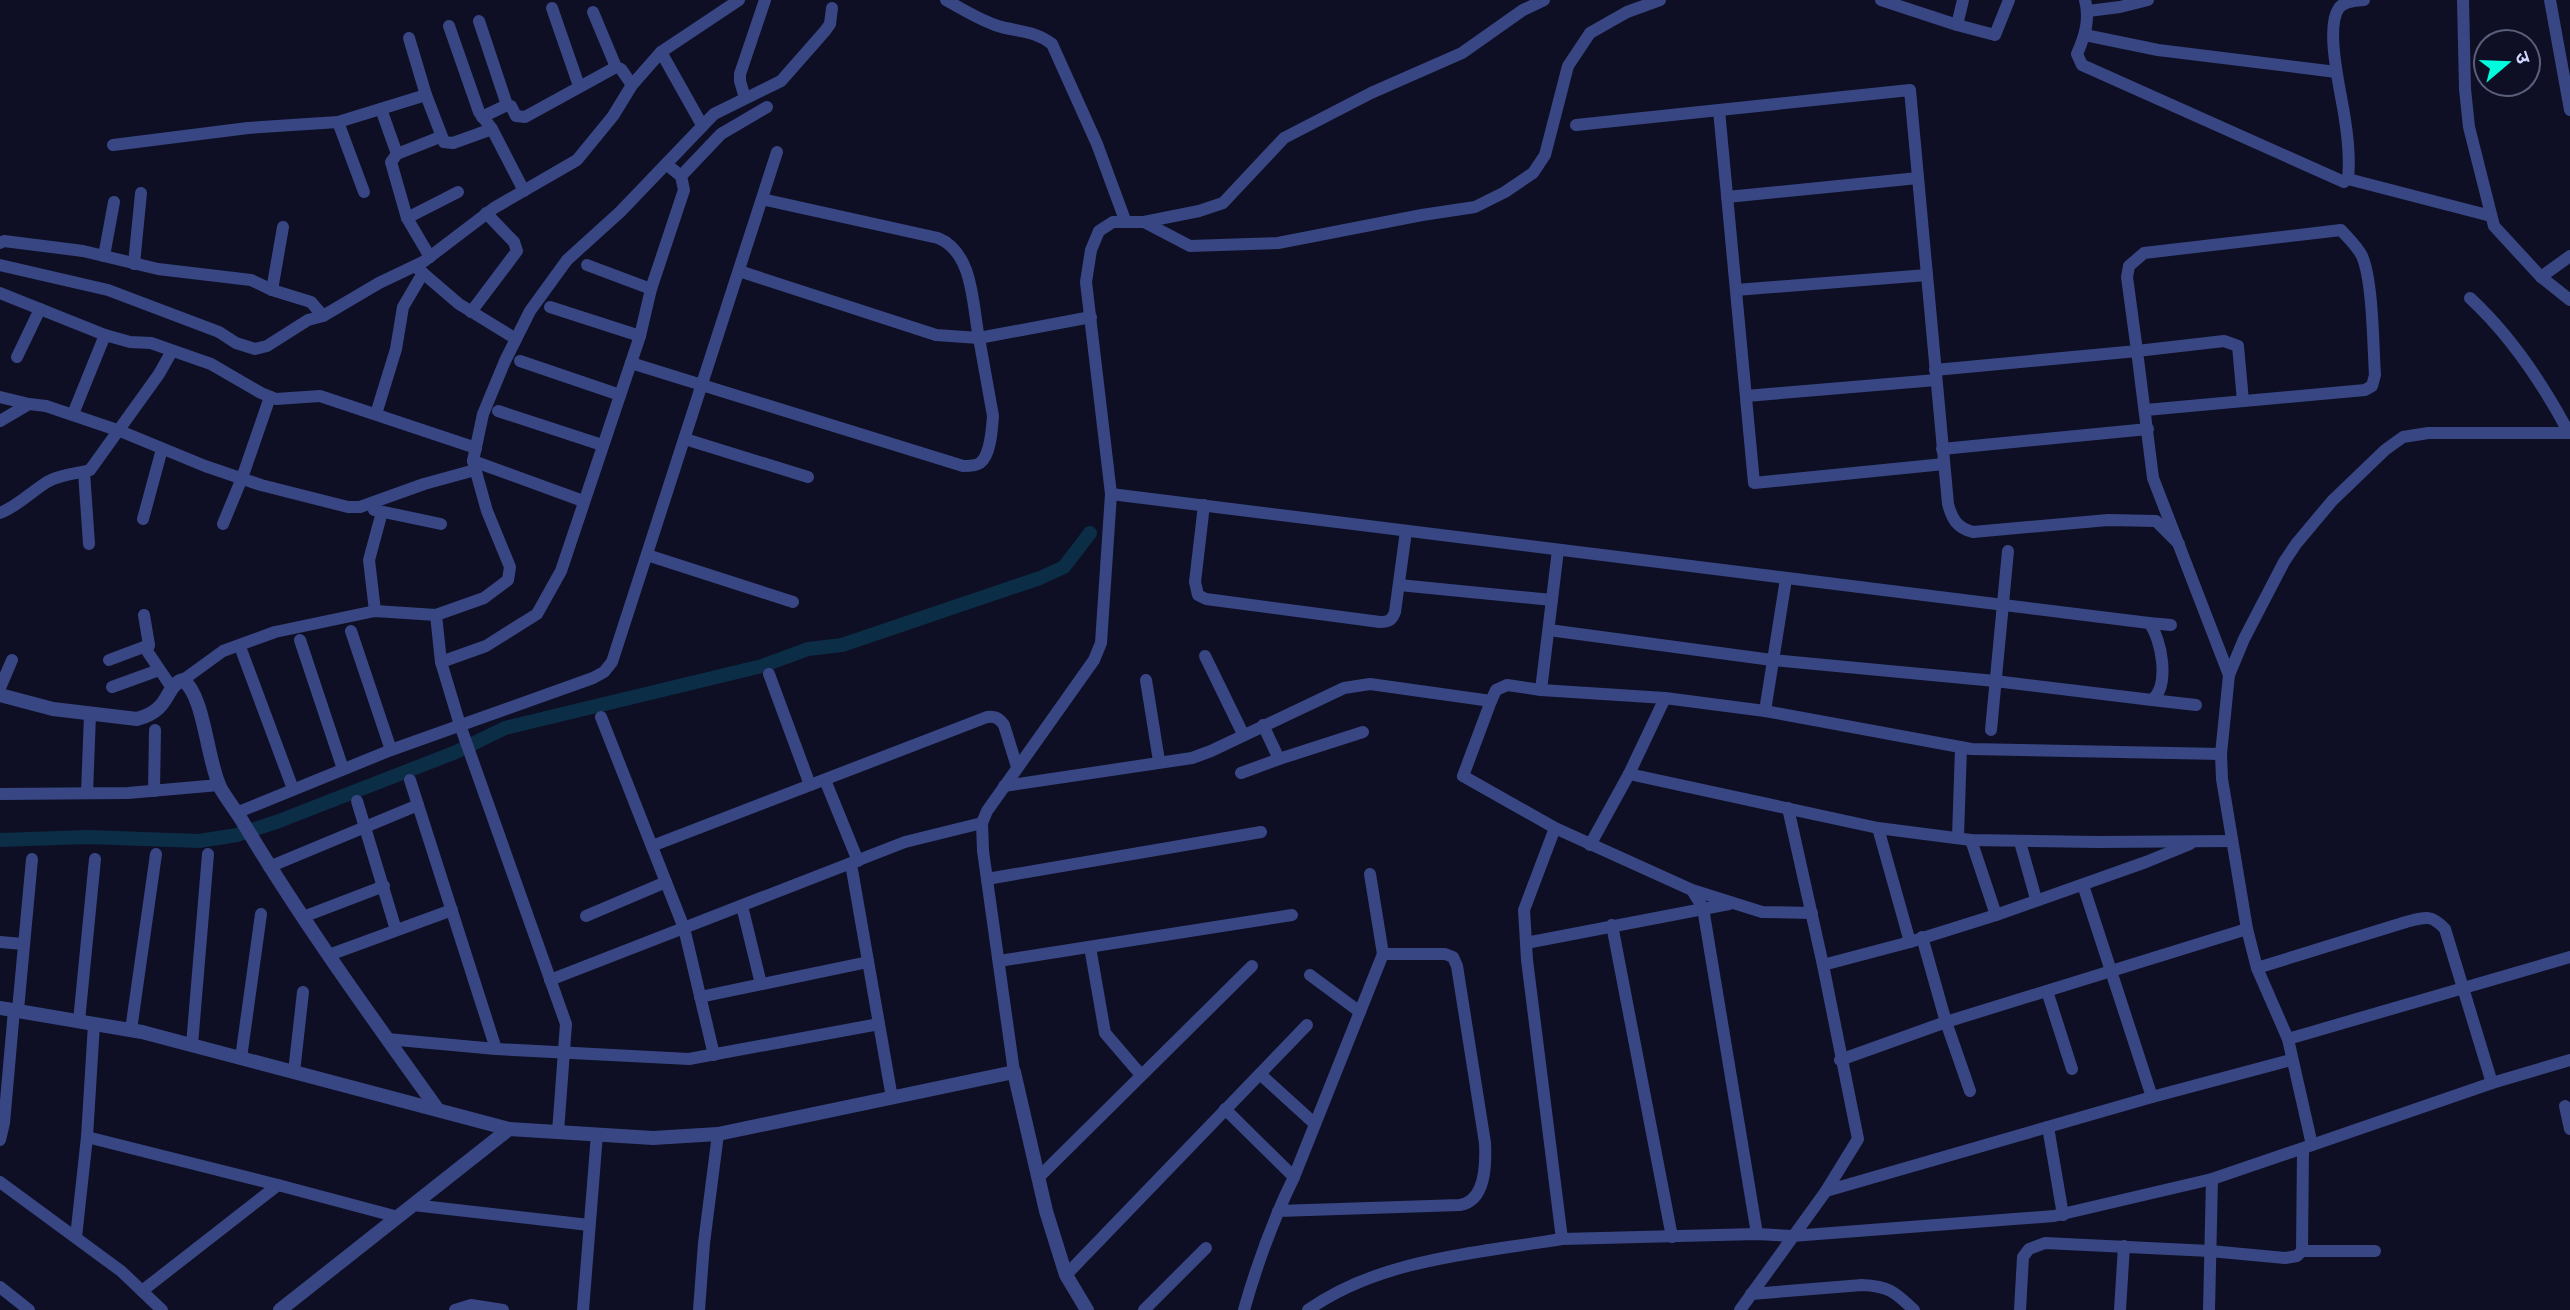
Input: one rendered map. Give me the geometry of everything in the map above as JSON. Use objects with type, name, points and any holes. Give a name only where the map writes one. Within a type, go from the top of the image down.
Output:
[{"type":"street","points":[[376,414],[396,349],[403,307],[419,269],[430,257],[486,213],[577,160],[613,116],[632,85],[661,52],[739,0]]},
{"type":"street","points":[[745,98],[740,74],[765,0]]},
{"type":"street","points":[[946,0],[982,20],[1031,32],[1052,44],[1097,144],[1125,220]]},
{"type":"street","points":[[1087,1310],[1066,1275],[1046,1211],[1014,1072],[987,879],[982,823],[987,811],[1017,767],[1094,660],[1101,643],[1111,494],[1086,282],[1091,250],[1100,232],[1113,222],[1144,222],[1199,211],[1223,203],[1284,138],[1371,93],[1462,53],[1518,5],[1544,0]]},
{"type":"street","points":[[1144,222],[1190,246],[1278,243],[1475,207],[1505,192],[1533,173],[1545,155],[1568,66],[1590,33],[1627,12],[1660,0]]},
{"type":"street","points":[[1881,0],[1995,35],[2009,0]]},
{"type":"street","points":[[1957,25],[1963,0]]},
{"type":"street","points":[[2148,0],[2120,7],[2086,5],[2085,35],[2077,54],[2078,61],[2088,69],[2241,134],[2337,180],[2344,182],[2347,179],[2491,216]]},
{"type":"street","points":[[2347,179],[2349,166],[2346,124],[2336,72],[2333,29],[2337,10],[2345,3],[2364,0]]},
{"type":"street","points":[[2463,0],[2465,89],[2469,127],[2494,226],[2541,277],[2570,300]]},
{"type":"street","points":[[2550,0],[2570,110]]},
{"type":"street","points":[[552,8],[579,86]]},
{"type":"street","points":[[0,695],[53,709],[138,719],[150,716],[160,709],[178,684],[223,651],[275,632],[375,611],[436,615],[484,598],[508,580],[510,567],[487,512],[474,460],[483,414],[530,311],[567,260],[620,212],[702,125],[714,114],[781,81],[788,74],[825,32],[830,24],[832,8]]},
{"type":"street","points":[[593,12],[616,66],[632,85]]},
{"type":"street","points":[[478,21],[507,105],[511,106],[516,116],[525,117],[616,66]]},
{"type":"street","points":[[449,26],[475,103],[492,129],[524,191]]},
{"type":"street","points":[[2085,35],[2158,50],[2336,72]]},
{"type":"street","points":[[409,38],[426,96],[444,142],[453,143],[492,129]]},
{"type":"street","points":[[661,52],[702,125]]},
{"type":"street","points":[[1576,125],[1910,90],[1942,449],[1951,514],[1961,529],[1973,532],[2108,520],[2156,521],[2179,544]]},
{"type":"street","points":[[114,145],[248,128],[338,122],[426,96]]},
{"type":"street","points":[[482,117],[507,105]]},
{"type":"street","points":[[681,176],[721,134],[767,107]]},
{"type":"street","points":[[381,109],[397,154]]},
{"type":"street","points":[[1719,110],[1754,483],[1944,464]]},
{"type":"street","points":[[338,122],[364,192]]},
{"type":"street","points":[[430,257],[407,218],[391,162],[397,154],[440,137]]},
{"type":"street","points":[[243,824],[293,789],[604,672],[612,662],[777,152]]},
{"type":"street","points":[[441,662],[486,646],[537,614],[561,571],[640,336],[651,289],[684,190],[681,176],[666,164]]},
{"type":"street","points":[[1727,197],[1918,178]]},
{"type":"street","points":[[407,218],[458,192]]},
{"type":"street","points":[[134,264],[141,193]]},
{"type":"street","points":[[631,363],[963,467],[981,462],[985,456],[993,416],[966,269],[959,252],[951,243],[938,238],[762,199]]},
{"type":"street","points":[[104,256],[114,202]]},
{"type":"street","points":[[471,312],[517,251],[514,242],[486,213]]},
{"type":"street","points":[[272,290],[283,227]]},
{"type":"street","points":[[2146,410],[2365,390],[2375,382],[2365,265],[2361,255],[2342,230],[2144,253],[2129,267],[2127,277],[2153,478],[2229,675]]},
{"type":"street","points":[[0,243],[4,241],[83,251],[134,264],[251,280],[272,290],[311,302],[323,316]]},
{"type":"street","points":[[2541,277],[2570,256]]},
{"type":"street","points":[[0,265],[108,290],[219,332],[236,343],[255,349],[279,340],[308,320],[323,316],[379,283],[419,269]]},
{"type":"street","points":[[587,265],[651,289]]},
{"type":"street","points":[[419,269],[471,312],[516,339]]},
{"type":"street","points":[[739,271],[936,335],[979,338],[1091,317]]},
{"type":"street","points":[[1736,290],[1927,275]]},
{"type":"street","points":[[0,293],[105,335],[131,342],[151,343],[211,364],[276,399],[320,396],[376,414],[474,460],[583,500]]},
{"type":"street","points":[[2470,298],[2498,324],[2545,391],[2570,433]]},
{"type":"street","points":[[550,307],[640,336]]},
{"type":"street","points":[[17,357],[40,309]]},
{"type":"street","points":[[73,414],[105,335]]},
{"type":"street","points":[[1746,396],[2224,341],[2238,346],[2244,401]]},
{"type":"street","points":[[0,513],[10,509],[48,481],[90,470],[120,431],[172,351]]},
{"type":"street","points":[[520,361],[620,395]]},
{"type":"street","points":[[0,397],[73,414],[242,478],[348,507],[360,507],[441,524]]},
{"type":"street","points":[[223,524],[270,397]]},
{"type":"street","points":[[0,421],[29,404]]},
{"type":"street","points":[[498,411],[602,445]]},
{"type":"street","points":[[1942,449],[2148,429]]},
{"type":"street","points":[[2020,1310],[2023,1257],[2029,1249],[2045,1243],[2210,1251],[2285,1258],[2297,1256],[2302,1251],[2308,1147],[2288,1039],[2257,968],[2247,929],[2222,779],[2221,754],[2229,675],[2249,628],[2296,544],[2332,501],[2385,450],[2403,437],[2428,433],[2570,433]]},
{"type":"street","points":[[685,439],[808,477]]},
{"type":"street","points":[[144,519],[162,449]]},
{"type":"street","points":[[360,507],[424,484],[474,460]]},
{"type":"street","points":[[84,472],[89,544]]},
{"type":"street","points":[[1111,494],[2171,625]]},
{"type":"street","points":[[1204,505],[1195,582],[1198,595],[1206,599],[1388,622],[1395,612],[1406,531]]},
{"type":"street","points":[[375,611],[369,560],[382,512]]},
{"type":"street","points":[[1541,690],[1558,550]]},
{"type":"street","points":[[1990,730],[2008,551]]},
{"type":"street","points":[[647,555],[793,602]]},
{"type":"street","points":[[1765,711],[1786,579]]},
{"type":"street","points":[[1399,585],[1552,600]]},
{"type":"street","points":[[144,615],[149,645],[147,650],[159,670],[178,684],[188,683],[199,708],[219,785],[269,867],[328,955],[438,1110]]},
{"type":"street","points":[[436,615],[441,662],[461,727],[566,1024],[558,1132]]},
{"type":"street","points":[[2149,623],[2160,643],[2162,664],[2157,695],[2152,700]]},
{"type":"street","points":[[1549,629],[1772,660],[1995,681],[2196,705]]},
{"type":"street","points":[[351,631],[391,750]]},
{"type":"street","points":[[300,640],[342,769]]},
{"type":"street","points":[[109,660],[149,645]]},
{"type":"street","points":[[242,652],[293,789]]},
{"type":"street","points":[[1205,656],[1243,734]]},
{"type":"street","points":[[0,688],[12,660]]},
{"type":"street","points":[[112,687],[159,670]]},
{"type":"street","points":[[769,674],[810,785]]},
{"type":"street","points":[[1146,680],[1159,761]]},
{"type":"street","points":[[1004,786],[1192,758],[1344,688],[1358,685],[1370,684],[1491,701]]},
{"type":"street","points":[[1812,914],[1762,912],[1692,890],[1555,828],[1463,775],[1496,690],[1507,685],[1541,690],[1665,698],[1765,711],[1971,749],[2221,754]]},
{"type":"street","points":[[1590,845],[1629,774],[1665,698]]},
{"type":"street","points":[[87,793],[90,715]]},
{"type":"street","points":[[652,846],[994,716],[1004,725],[1017,767]]},
{"type":"street","points":[[601,717],[684,928],[714,1055]]},
{"type":"street","points":[[1263,725],[1279,759]]},
{"type":"street","points":[[154,790],[155,730]]},
{"type":"street","points":[[1241,773],[1363,732]]},
{"type":"street","points":[[1961,747],[1964,839],[1996,915]]},
{"type":"street","points":[[1629,774],[1878,828],[1964,839],[2020,842],[2231,841]]},
{"type":"street","points":[[410,780],[496,1049]]},
{"type":"street","points":[[825,780],[855,862],[868,962],[892,1098]]},
{"type":"street","points":[[0,794],[87,793],[219,785]]},
{"type":"street","points":[[357,801],[396,930]]},
{"type":"street","points":[[269,867],[418,805]]},
{"type":"street","points":[[1740,1310],[1826,1191],[1858,1139],[1788,808]]},
{"type":"street","points":[[550,979],[905,842],[982,823]]},
{"type":"street","points":[[1555,828],[1524,910],[1527,960],[1562,1239]]},
{"type":"street","points":[[1878,828],[1970,1091]]},
{"type":"street","points":[[987,879],[1261,832]]},
{"type":"street","points":[[2147,862],[2158,841]]},
{"type":"street","points":[[2020,842],[2036,899]]},
{"type":"street","points":[[1823,965],[1996,915],[2197,842]]},
{"type":"street","points":[[131,1030],[156,854]]},
{"type":"street","points":[[192,1045],[208,854]]},
{"type":"street","points":[[0,1140],[11,1009],[23,944],[32,859]]},
{"type":"street","points":[[79,1021],[94,859]]},
{"type":"street","points":[[1244,1310],[1253,1277],[1278,1211],[1383,954],[1370,874]]},
{"type":"street","points":[[586,916],[666,882]]},
{"type":"street","points":[[2082,886],[2152,1097]]},
{"type":"street","points":[[303,917],[384,887]]},
{"type":"street","points":[[1692,890],[1703,908],[1757,1234]]},
{"type":"street","points":[[1526,943],[1733,903]]},
{"type":"street","points":[[742,906],[761,984]]},
{"type":"street","points":[[328,955],[452,910]]},
{"type":"street","points":[[241,1058],[261,914]]},
{"type":"street","points":[[999,961],[1292,915]]},
{"type":"street","points":[[2257,968],[2426,917],[2437,920],[2445,929],[2492,1083]]},
{"type":"street","points":[[1612,925],[1672,1237]]},
{"type":"street","points":[[1840,1060],[1947,1023],[2247,929]]},
{"type":"street","points":[[0,942],[23,944]]},
{"type":"street","points":[[1090,947],[1105,1033],[1141,1075]]},
{"type":"street","points":[[1278,1211],[1460,1205],[1468,1204],[1480,1190],[1486,1157],[1485,1143],[1457,966],[1453,957],[1445,954],[1383,954]]},
{"type":"street","points":[[2288,1039],[2570,957]]},
{"type":"street","points":[[700,997],[868,962]]},
{"type":"street","points":[[1038,1178],[1252,966]]},
{"type":"street","points":[[1310,975],[1360,1013]]},
{"type":"street","points":[[2048,991],[2072,1069]]},
{"type":"street","points":[[294,1072],[303,992]]},
{"type":"street","points":[[11,1009],[131,1030],[509,1129],[653,1138],[718,1134],[1014,1072]]},
{"type":"street","points":[[76,1237],[87,1137],[94,1024]]},
{"type":"street","points":[[387,1038],[496,1049],[689,1059],[879,1024]]},
{"type":"street","points":[[1066,1275],[1307,1026]]},
{"type":"street","points":[[1826,1191],[2291,1060]]},
{"type":"street","points":[[1308,1310],[1346,1286],[1385,1272],[1446,1257],[1562,1239],[1757,1234],[1792,1236],[2063,1215],[2212,1179],[2492,1083],[2570,1060]]},
{"type":"street","points":[[1260,1074],[1315,1124]]},
{"type":"street","points":[[2565,1106],[2570,1129]]},
{"type":"street","points":[[1226,1110],[1294,1177]]},
{"type":"street","points":[[2048,1127],[2063,1215]]},
{"type":"street","points":[[280,1310],[509,1129]]},
{"type":"street","points":[[583,1310],[597,1134]]},
{"type":"street","points":[[699,1310],[704,1243],[718,1134]]},
{"type":"street","points":[[87,1137],[398,1217]]},
{"type":"street","points":[[2209,1310],[2212,1179]]},
{"type":"street","points":[[0,1182],[121,1271],[162,1310]]},
{"type":"street","points":[[142,1291],[278,1185]]},
{"type":"street","points":[[413,1205],[589,1225]]},
{"type":"street","points":[[2120,1310],[2124,1246]]},
{"type":"street","points":[[1143,1310],[1206,1248]]},
{"type":"street","points":[[2302,1251],[2375,1251]]},
{"type":"street","points":[[1751,1294],[1879,1286],[1892,1290],[1914,1310]]},
{"type":"street","points":[[0,1287],[29,1310]]},
{"type":"street","points":[[455,1310],[471,1305],[503,1310]]},
{"type":"waterway","points":[[0,840],[88,837],[199,841],[237,835],[456,752],[505,728],[762,666],[808,649],[842,645],[1040,578],[1064,567],[1090,533]]}]
